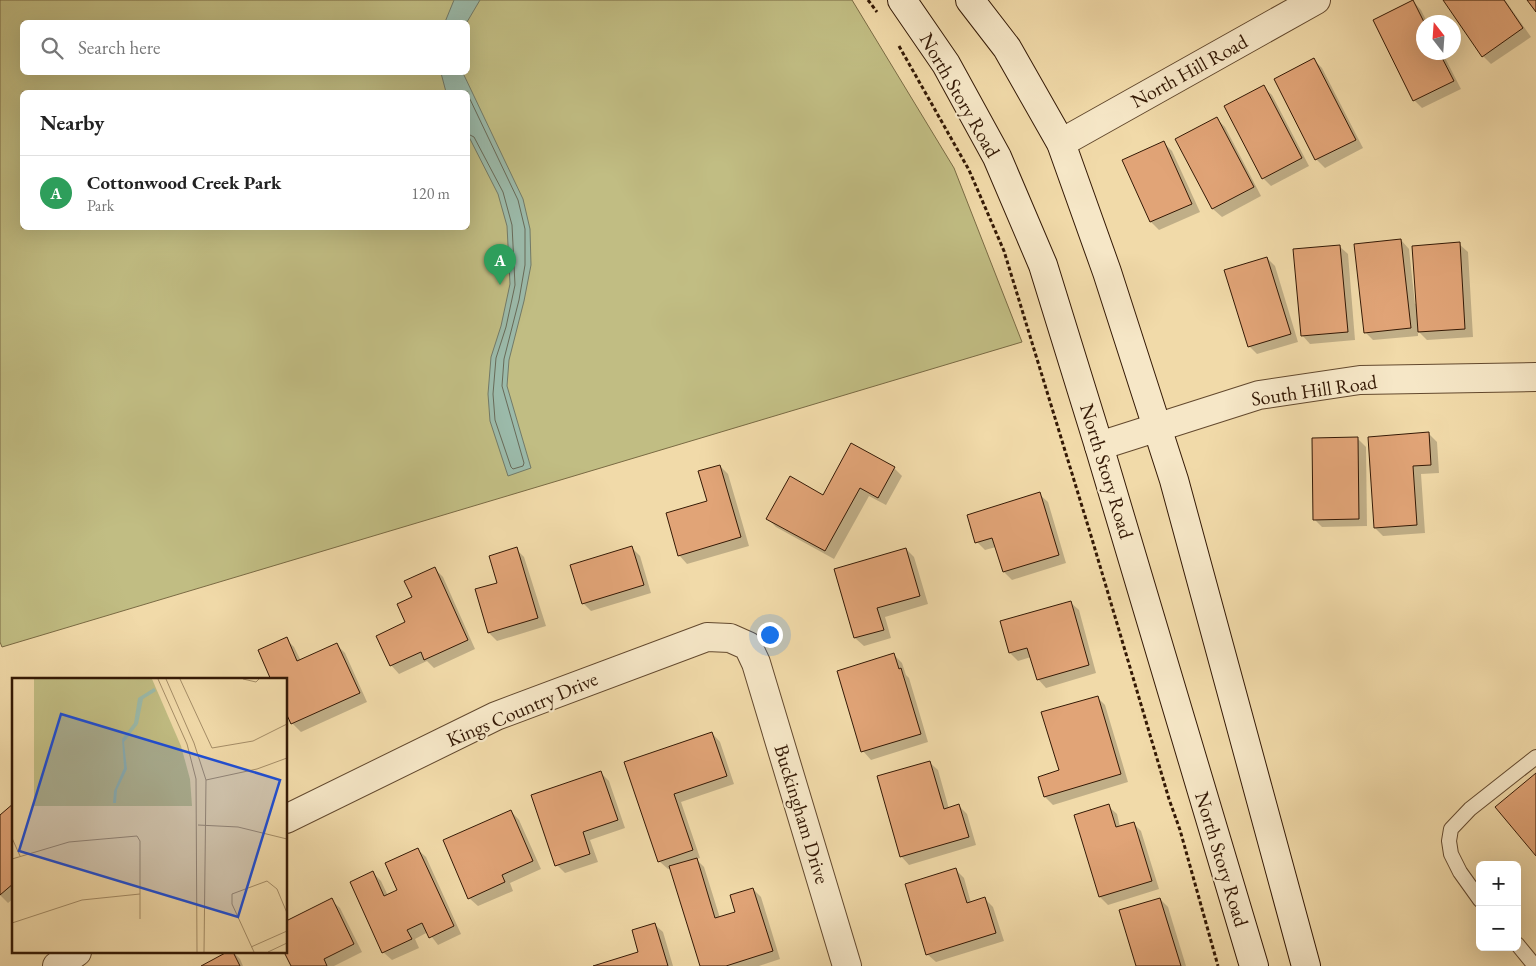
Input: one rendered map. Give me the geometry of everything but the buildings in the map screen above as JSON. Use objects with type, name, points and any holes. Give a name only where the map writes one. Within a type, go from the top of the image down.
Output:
[{"type":"main road","name":"North Story Road","points":[[902,0],[946,64],[997,157],[1043,265],[1254,966]]},
{"type":"main road","points":[[970,0],[1007,48],[1061,143],[1132,344],[1179,499],[1306,966]]},
{"type":"main road","name":"North Hill Road","points":[[1061,143],[1316,0]]},
{"type":"main road","name":"South Hill Road","points":[[1099,446],[1259,395],[1360,380],[1536,377]]},
{"type":"main road","name":"Kings Country Drive","points":[[288,818],[496,716],[706,637],[730,638],[748,646],[756,663]]},
{"type":"main road","name":"Buckingham Drive","points":[[756,663],[847,966]]},
{"type":"main road","points":[[57,966],[74,954]]},
{"type":"lane","points":[[1476,894],[1460,872],[1451,854],[1449,841],[1451,828],[1470,809],[1536,757]]},
{"type":"lane","points":[[1521,949],[1535,966]]},
{"type":"path","points":[[868,0],[880,16]]},
{"type":"path","points":[[896,40],[969,170],[1004,251],[1169,799],[1180,830],[1218,966]]},
{"type":"shaded area","points":[[0,0],[852,0],[954,168],[1022,342],[2,647],[0,642]]},
{"type":"water","points":[[454,0],[480,0],[468,20],[446,20]]},
{"type":"water","points":[[442,75],[464,75],[523,199],[530,229],[531,265],[509,360],[507,386],[531,468],[508,476],[490,421],[488,394],[491,357],[501,326],[510,284],[507,226],[498,194],[470,139],[470,90],[445,90]]},
{"type":"place","name":"Cottonwood Creek Park","points":[[500,285]]}]
